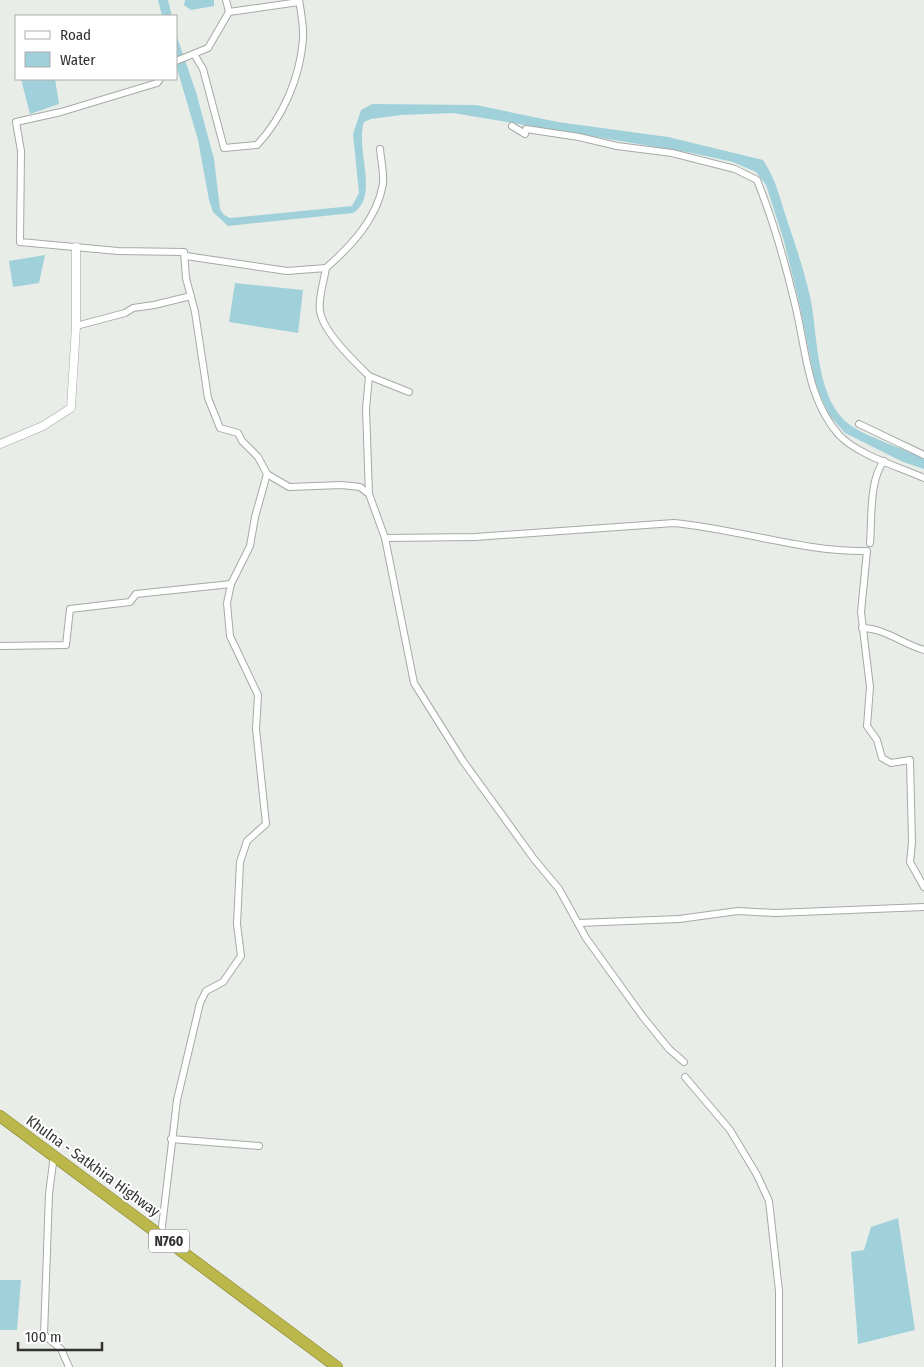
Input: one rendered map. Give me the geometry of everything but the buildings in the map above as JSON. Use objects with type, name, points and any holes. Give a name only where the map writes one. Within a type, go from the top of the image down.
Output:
[{"type":"highway","name":"Khulna - Satkhira Highway","points":[[0,1116],[337,1367]]},
{"type":"street","points":[[226,0],[230,12]]},
{"type":"street","points":[[178,60],[208,48],[230,12],[299,1],[303,38],[291,91],[272,129],[257,145],[224,148],[203,69],[194,54]]},
{"type":"street","points":[[159,80],[129,92],[16,122],[22,151],[20,242],[118,251],[184,252],[186,256],[286,271],[326,268]]},
{"type":"street","points":[[512,126],[525,134],[526,129],[580,137],[617,146],[672,153],[735,169],[757,180],[784,260],[811,381],[824,414],[840,436],[856,448],[924,478]]},
{"type":"street","points":[[380,149],[383,183],[372,216],[356,238],[326,268],[320,310],[324,322],[350,357],[369,376],[409,392]]},
{"type":"street","points":[[0,444],[43,426],[71,408],[76,326],[76,247]]},
{"type":"street","points":[[186,256],[186,278],[212,411],[220,428],[238,432],[242,441],[258,457],[267,474],[289,488],[342,485],[360,487],[368,494]]},
{"type":"street","points":[[76,326],[125,313],[133,308],[154,306],[191,296]]},
{"type":"street","points":[[369,376],[366,409],[368,494],[385,538],[414,683],[463,762],[534,860],[559,889],[578,922],[642,1017],[669,1049],[684,1062]]},
{"type":"street","points":[[859,424],[924,455]]},
{"type":"street","points":[[870,544],[875,480],[877,469],[884,461]]},
{"type":"street","points":[[161,1235],[177,1100],[200,1003],[206,991],[223,982],[241,956],[237,924],[240,862],[247,841],[266,824],[256,728],[258,695],[230,636],[227,603],[231,584],[250,546],[255,517],[267,474]]},
{"type":"street","points":[[385,538],[475,538],[674,523],[702,525],[814,546],[867,551],[862,612],[862,628],[870,687],[867,726],[877,740],[882,758],[891,763],[910,760],[912,843],[910,862],[924,887]]},
{"type":"street","points":[[0,646],[66,645],[70,609],[130,602],[136,594],[231,584]]},
{"type":"street","points":[[862,628],[876,628],[906,645],[924,650]]},
{"type":"street","points":[[578,922],[679,919],[738,911],[775,913],[924,907]]},
{"type":"street","points":[[685,1077],[730,1130],[757,1175],[769,1201],[779,1291],[779,1367]]},
{"type":"street","points":[[171,1140],[259,1146]]},
{"type":"street","points":[[54,1155],[49,1194],[44,1335],[61,1349],[69,1367]]},
{"type":"water","points":[[158,0],[168,0],[172,15],[162,15]]},
{"type":"water","points":[[185,0],[214,0],[214,6],[191,10],[184,5]]},
{"type":"water","points":[[178,40],[196,92],[214,159],[220,209],[224,215],[230,218],[352,206],[359,193],[353,134],[361,110],[372,104],[476,105],[558,122],[668,137],[763,160],[777,189],[803,270],[811,301],[820,368],[831,400],[839,414],[850,425],[865,434],[924,457],[924,469],[903,462],[845,433],[830,416],[816,387],[799,302],[784,241],[766,185],[756,172],[733,162],[692,153],[453,113],[401,115],[371,119],[364,122],[362,146],[366,184],[365,196],[361,205],[353,213],[228,226],[213,212],[198,140],[178,72]]},
{"type":"water","points":[[21,80],[55,80],[59,104],[30,114]]},
{"type":"water","points":[[45,255],[39,283],[13,287],[9,261]]},
{"type":"water","points":[[235,283],[303,290],[298,333],[229,322]]},
{"type":"water","points":[[898,1218],[915,1330],[858,1344],[851,1252],[864,1250],[871,1227]]},
{"type":"water","points":[[0,1280],[21,1280],[17,1330],[0,1330]]}]
